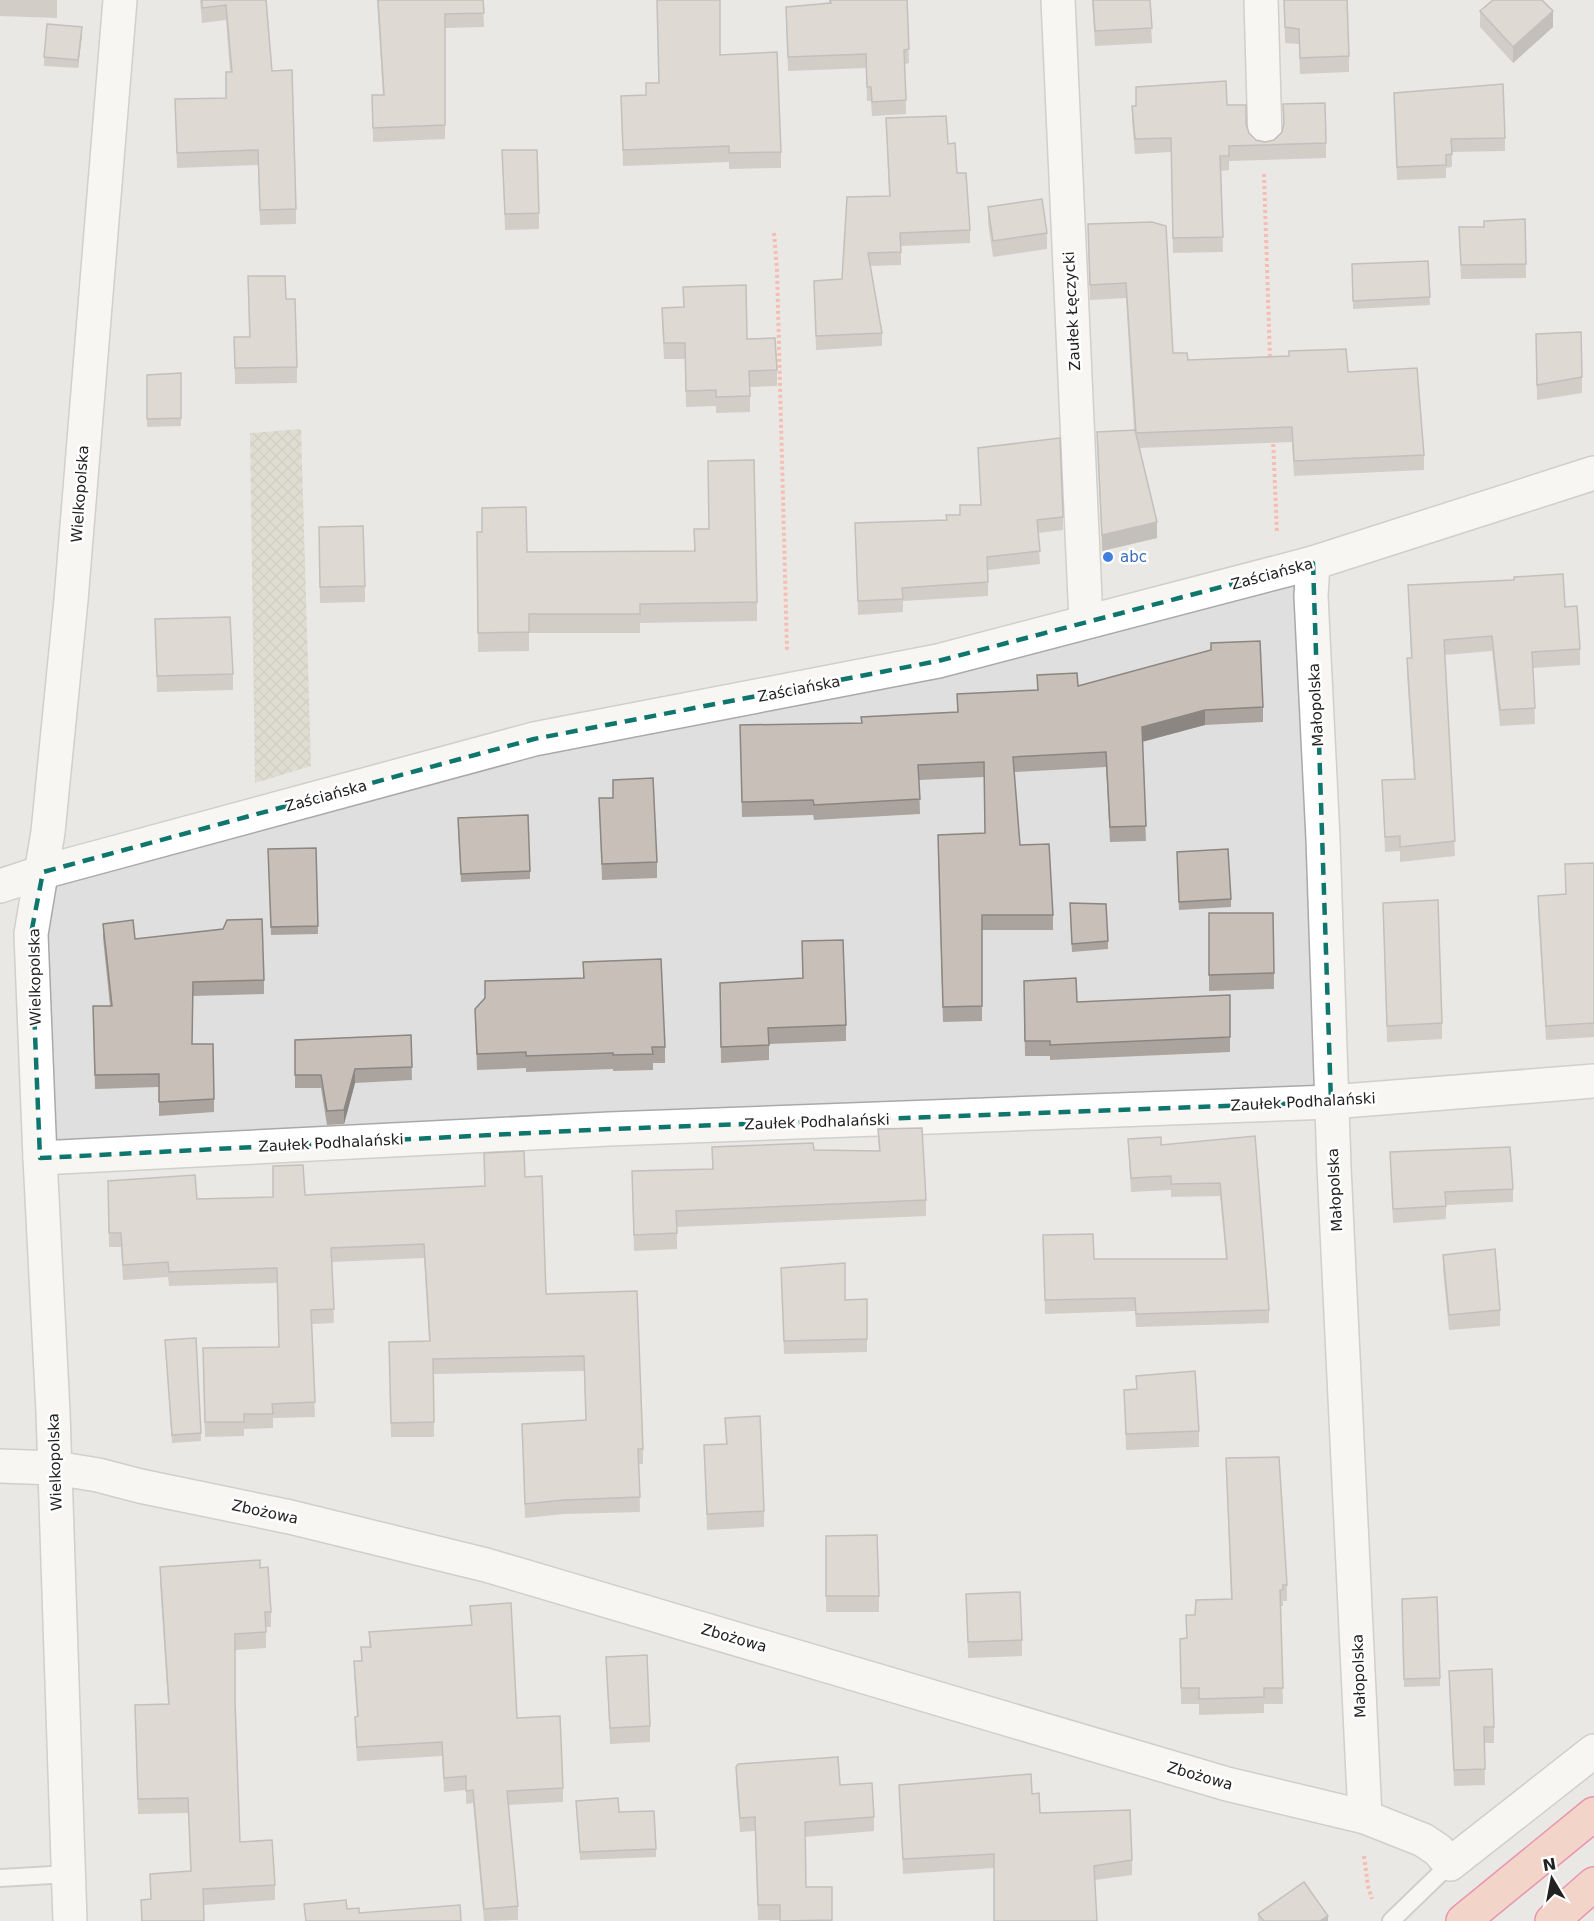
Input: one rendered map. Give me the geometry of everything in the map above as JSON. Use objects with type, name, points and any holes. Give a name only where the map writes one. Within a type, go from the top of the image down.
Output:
[{"type":"highway","points":[[1463,1921],[1594,1814]]},
{"type":"highway","points":[[1552,1921],[1594,1884]]},
{"type":"street","name":"Wielkopolska","points":[[70,1921],[53,1412],[31,934],[43,872],[71,600],[120,0]]},
{"type":"street","name":"Zaułek Łęczycki","points":[[1058,0],[1086,621]]},
{"type":"street","points":[[1261,0],[1264,138]]},
{"type":"street","name":"Zaściańska","points":[[0,886],[43,872],[534,740],[938,661],[1278,573],[1594,473]]},
{"type":"street","name":"Małopolska","points":[[1313,563],[1311,596],[1323,839],[1331,1102],[1365,1817]]},
{"type":"street","name":"Zaułek Podhalański","points":[[40,1158],[609,1129],[1331,1102],[1594,1081]]},
{"type":"street","name":"Zbożowa","points":[[0,1466],[55,1468],[98,1475],[290,1517],[486,1565],[1227,1784],[1365,1817],[1423,1840],[1438,1850],[1450,1864]]},
{"type":"street","points":[[1450,1864],[1594,1751]]},
{"type":"lane","points":[[1391,1921],[1450,1864]]},
{"type":"lane","points":[[0,1878],[69,1874]]},
{"type":"path","points":[[1264,138],[1271,365]]},
{"type":"path","points":[[774,233],[777,270],[787,651],[796,690]]},
{"type":"path","points":[[1273,435],[1278,573]]},
{"type":"path","points":[[1365,1817],[1362,1839],[1368,1886],[1374,1906]]},
{"type":"highlighted area","points":[[1313,563],[1331,1102],[609,1129],[40,1158],[31,934],[43,872],[534,739],[938,661]]},
{"type":"shaded area","points":[[0,0],[1594,0],[1594,1921],[0,1921]]},
{"type":"shaded area","points":[[301,429],[311,766],[255,783],[250,433]]},
{"type":"building","points":[[202,0],[266,0],[272,71],[292,70],[296,209],[260,210],[258,150],[177,153],[175,99],[226,98],[226,72],[232,72],[226,5],[202,8]]},
{"type":"building","points":[[378,0],[483,0],[484,13],[445,14],[445,125],[373,128],[372,95],[384,95]]},
{"type":"building","points":[[657,0],[720,0],[720,55],[777,52],[781,152],[729,153],[729,146],[623,150],[621,96],[646,95],[646,83],[659,83]]},
{"type":"building","points":[[830,0],[907,0],[909,49],[904,50],[906,100],[872,102],[871,87],[867,87],[866,54],[788,57],[786,7],[831,3]]},
{"type":"building","points":[[1093,0],[1150,0],[1152,28],[1095,31]]},
{"type":"building","points":[[1284,0],[1347,0],[1349,56],[1300,58],[1299,29],[1285,27]]},
{"type":"building","points":[[1493,0],[1542,0],[1553,11],[1513,47],[1480,11]]},
{"type":"building","points":[[47,24],[82,27],[78,60],[44,57]]},
{"type":"building","points":[[1226,81],[1227,105],[1246,105],[1246,124],[1249,133],[1256,140],[1265,142],[1274,140],[1282,132],[1283,104],[1325,103],[1326,143],[1229,146],[1229,156],[1220,156],[1223,237],[1173,238],[1171,138],[1135,139],[1132,106],[1136,106],[1136,87]]},
{"type":"building","points":[[1503,84],[1505,138],[1451,139],[1452,154],[1446,155],[1446,165],[1397,167],[1394,93]]},
{"type":"building","points":[[946,116],[948,144],[955,143],[957,173],[966,173],[970,230],[900,233],[901,252],[868,253],[882,333],[816,336],[814,281],[842,279],[847,197],[890,196],[886,118]]},
{"type":"building","points":[[502,150],[537,150],[539,213],[505,214]]},
{"type":"building","points":[[1042,199],[1047,233],[993,241],[988,207]]},
{"type":"building","points":[[1525,219],[1526,264],[1461,265],[1459,227],[1484,227],[1484,221]]},
{"type":"building","points":[[1152,222],[1166,226],[1173,353],[1187,353],[1188,360],[1289,356],[1289,351],[1346,349],[1348,372],[1417,368],[1424,455],[1294,461],[1292,427],[1136,433],[1126,283],[1090,285],[1088,224]]},
{"type":"building","points":[[1428,261],[1430,297],[1353,301],[1352,264]]},
{"type":"building","points":[[248,276],[285,276],[286,299],[295,299],[297,367],[235,368],[234,337],[250,337]]},
{"type":"building","points":[[746,285],[747,339],[775,338],[777,370],[749,371],[750,396],[716,397],[716,390],[686,391],[685,343],[664,343],[662,308],[684,307],[683,287]]},
{"type":"building","points":[[1581,332],[1582,377],[1537,385],[1536,334]]},
{"type":"building","points":[[181,373],[181,418],[147,419],[147,375]]},
{"type":"building","points":[[1135,430],[1157,522],[1102,535],[1097,432]]},
{"type":"building","points":[[1060,438],[1063,517],[1037,520],[1040,551],[987,557],[988,582],[902,588],[903,599],[858,601],[855,523],[947,520],[946,515],[960,515],[960,505],[981,505],[978,448]]},
{"type":"building","points":[[754,460],[757,602],[640,604],[640,614],[529,614],[529,632],[478,633],[477,532],[482,532],[482,508],[526,507],[527,552],[695,551],[694,529],[709,529],[708,461]]},
{"type":"building","points":[[363,526],[365,586],[320,587],[319,527]]},
{"type":"building","points":[[1563,574],[1565,607],[1577,606],[1580,649],[1532,652],[1535,708],[1500,710],[1492,636],[1444,640],[1455,841],[1400,847],[1400,836],[1385,837],[1382,780],[1415,779],[1407,658],[1412,658],[1408,585],[1514,580],[1514,577]]},
{"type":"building","points":[[230,617],[233,674],[157,676],[155,619]]},
{"type":"building","points":[[1260,641],[1263,707],[1205,710],[1142,727],[1146,826],[1110,827],[1106,752],[1013,757],[1020,845],[1049,844],[1053,915],[982,915],[982,1006],[943,1007],[938,835],[985,833],[984,762],[918,765],[920,799],[814,805],[813,800],[742,802],[740,725],[862,723],[861,717],[958,712],[957,694],[1038,690],[1037,675],[1077,673],[1078,686],[1211,650],[1211,643]]},
{"type":"building","points":[[653,778],[657,862],[602,864],[599,798],[613,798],[613,780]]},
{"type":"building","points":[[528,815],[530,871],[461,874],[458,818]]},
{"type":"building","points":[[316,848],[318,926],[271,927],[268,849]]},
{"type":"building","points":[[1228,849],[1231,899],[1179,902],[1177,852]]},
{"type":"building","points":[[1594,863],[1594,1023],[1546,1026],[1538,896],[1566,894],[1565,864]]},
{"type":"building","points":[[1438,900],[1442,1023],[1387,1026],[1383,903]]},
{"type":"building","points":[[1070,903],[1106,904],[1108,941],[1072,944]]},
{"type":"building","points":[[1209,913],[1273,913],[1274,973],[1209,975]]},
{"type":"building","points":[[262,919],[264,980],[193,982],[192,1044],[213,1044],[214,1099],[159,1102],[159,1074],[95,1075],[93,1006],[112,1006],[103,924],[133,920],[135,939],[223,929],[227,920]]},
{"type":"building","points":[[843,940],[846,1025],[768,1028],[769,1045],[721,1047],[720,983],[803,978],[802,941]]},
{"type":"building","points":[[661,959],[665,1047],[652,1047],[653,1054],[526,1056],[526,1052],[477,1054],[475,1009],[485,998],[485,981],[584,978],[583,962]]},
{"type":"building","points":[[1076,978],[1077,1002],[1230,995],[1230,1037],[1050,1045],[1050,1041],[1025,1041],[1024,981]]},
{"type":"building","points":[[411,1035],[412,1067],[355,1069],[344,1110],[327,1111],[321,1075],[295,1075],[295,1040]]},
{"type":"building","points":[[922,1128],[926,1200],[676,1211],[677,1233],[634,1235],[632,1171],[713,1169],[712,1147],[813,1143],[814,1150],[880,1151],[878,1129]]},
{"type":"building","points":[[1255,1136],[1269,1310],[1136,1314],[1135,1298],[1045,1300],[1043,1235],[1093,1234],[1094,1259],[1227,1259],[1220,1183],[1171,1184],[1171,1176],[1131,1178],[1128,1139],[1161,1137],[1161,1145]]},
{"type":"building","points":[[1510,1147],[1513,1189],[1445,1192],[1446,1206],[1393,1209],[1390,1152]]},
{"type":"building","points":[[524,1151],[525,1177],[542,1176],[546,1294],[637,1291],[643,1449],[638,1449],[640,1497],[525,1504],[522,1424],[586,1420],[584,1356],[433,1359],[434,1422],[391,1423],[389,1342],[430,1341],[424,1244],[331,1248],[334,1309],[311,1310],[315,1402],[272,1404],[273,1414],[244,1414],[244,1422],[205,1422],[203,1348],[279,1347],[277,1268],[169,1272],[168,1262],[123,1265],[121,1233],[109,1233],[108,1181],[195,1175],[197,1199],[273,1197],[273,1166],[303,1165],[305,1195],[485,1186],[484,1153]]},
{"type":"building","points":[[1495,1249],[1500,1310],[1449,1315],[1443,1255]]},
{"type":"building","points":[[845,1263],[845,1300],[867,1299],[867,1339],[784,1341],[781,1268]]},
{"type":"building","points":[[196,1338],[201,1433],[172,1435],[165,1340]]},
{"type":"building","points":[[1195,1371],[1199,1431],[1126,1434],[1124,1390],[1137,1389],[1136,1376]]},
{"type":"building","points":[[760,1416],[764,1511],[707,1514],[704,1445],[727,1444],[725,1418]]},
{"type":"building","points":[[1279,1457],[1287,1585],[1283,1585],[1283,1590],[1280,1590],[1283,1688],[1264,1688],[1264,1697],[1199,1699],[1199,1688],[1181,1688],[1180,1639],[1187,1638],[1186,1615],[1195,1615],[1196,1600],[1232,1599],[1226,1458]]},
{"type":"building","points":[[877,1535],[879,1596],[826,1596],[826,1536]]},
{"type":"building","points":[[260,1560],[260,1568],[268,1567],[271,1612],[265,1612],[266,1632],[235,1634],[240,1842],[272,1840],[275,1885],[203,1889],[204,1921],[142,1921],[141,1900],[151,1899],[150,1874],[191,1871],[188,1798],[138,1799],[135,1705],[169,1704],[160,1567]]},
{"type":"building","points":[[1020,1592],[1022,1640],[968,1642],[966,1594]]},
{"type":"building","points":[[1437,1597],[1440,1678],[1404,1679],[1402,1599]]},
{"type":"building","points":[[511,1603],[517,1718],[560,1716],[563,1788],[507,1791],[518,1906],[484,1909],[473,1790],[466,1791],[466,1776],[444,1778],[442,1742],[357,1747],[355,1717],[358,1716],[354,1661],[362,1661],[361,1647],[371,1647],[369,1632],[472,1625],[470,1606]]},
{"type":"building","points":[[647,1655],[650,1726],[610,1728],[606,1657]]},
{"type":"building","points":[[1492,1669],[1494,1727],[1484,1727],[1485,1769],[1454,1770],[1449,1671]]},
{"type":"building","points":[[838,1757],[840,1785],[872,1783],[874,1817],[805,1822],[806,1887],[832,1887],[832,1920],[780,1921],[780,1905],[758,1905],[755,1817],[740,1818],[736,1767],[738,1764]]},
{"type":"building","points":[[1031,1774],[1032,1794],[1039,1793],[1040,1813],[1130,1810],[1132,1860],[1094,1866],[1097,1921],[994,1921],[994,1854],[903,1859],[899,1785]]},
{"type":"building","points":[[618,1798],[619,1812],[654,1811],[656,1849],[580,1852],[576,1801]]},
{"type":"building","points":[[1304,1882],[1328,1916],[1320,1921],[1264,1921],[1258,1914]]},
{"type":"building","points":[[346,1900],[347,1909],[359,1908],[359,1913],[460,1905],[461,1921],[306,1921],[304,1904]]},
{"type":"place","name":"abc","points":[[1108,557]]}]
